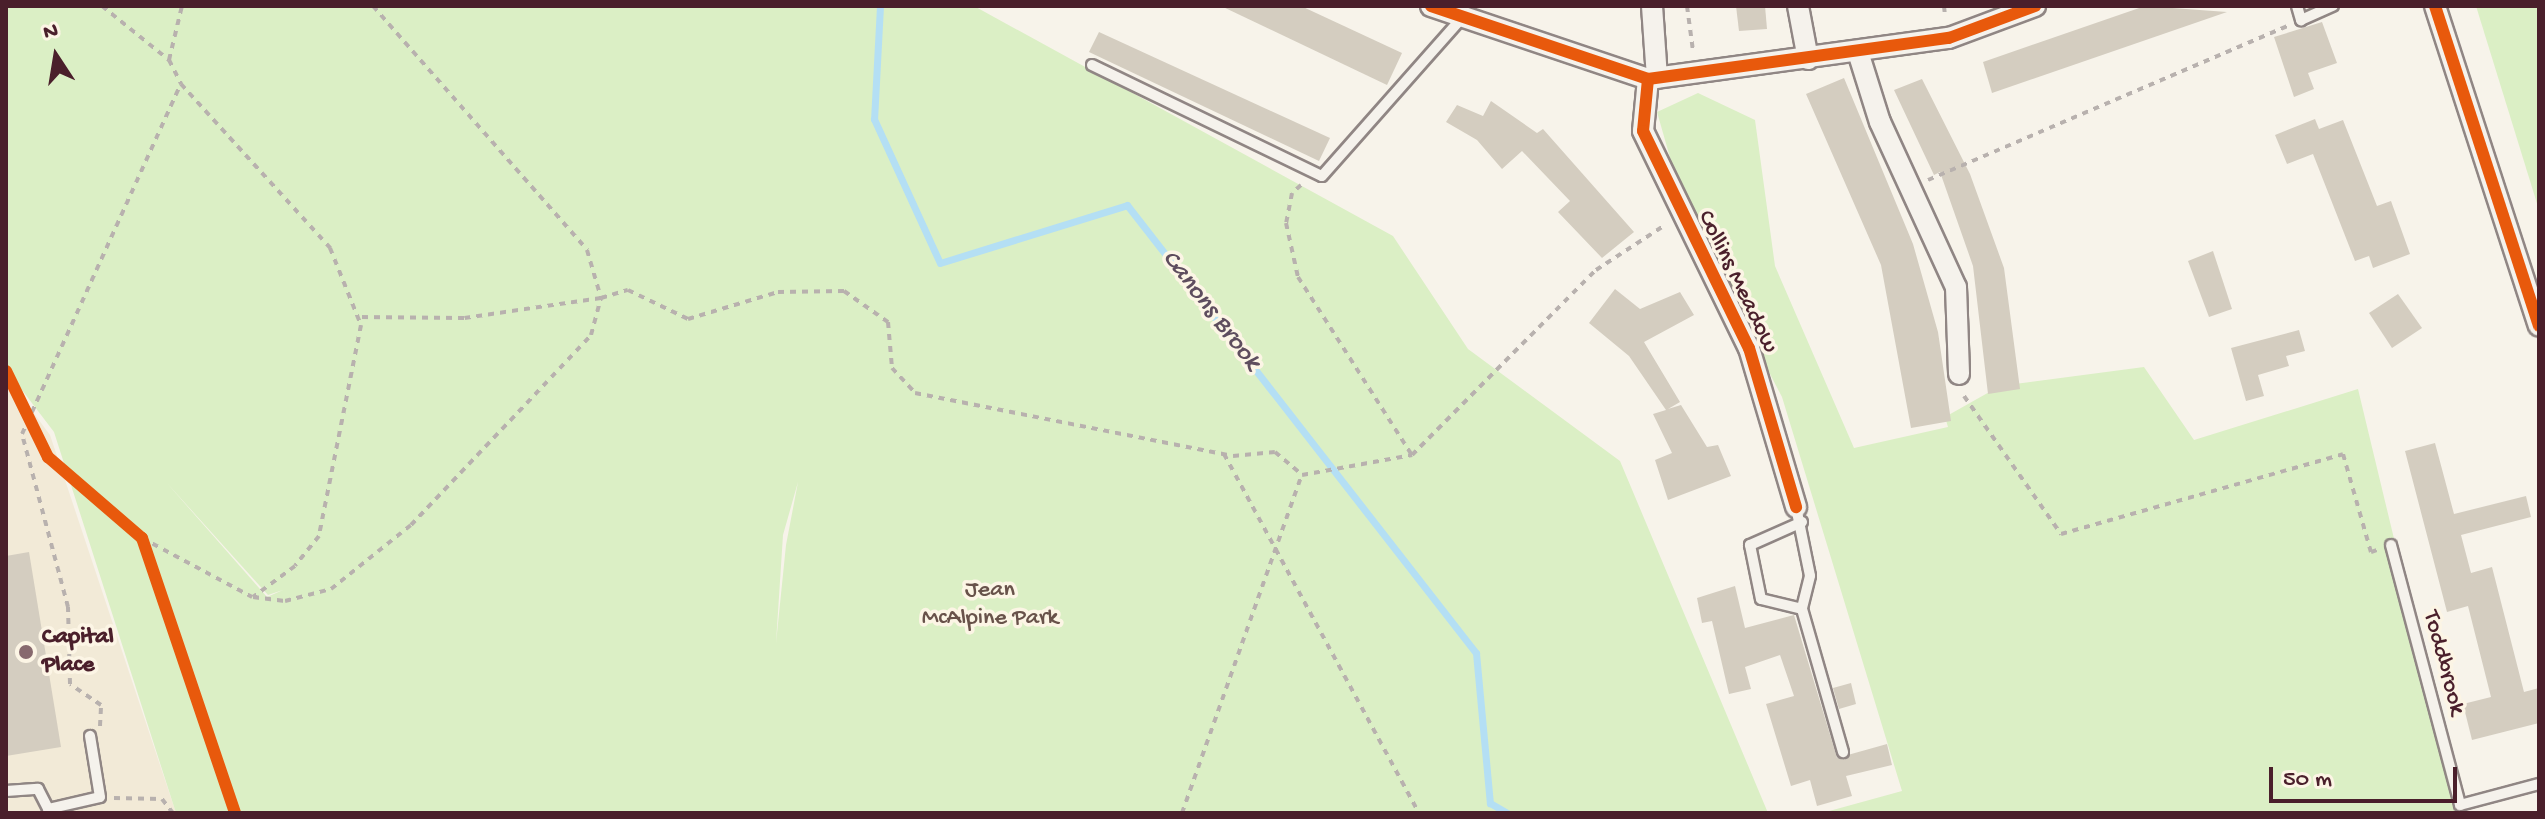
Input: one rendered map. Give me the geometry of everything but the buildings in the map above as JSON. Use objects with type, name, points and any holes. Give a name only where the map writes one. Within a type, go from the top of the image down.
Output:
[{"type":"street","points":[[1431,6],[1653,79],[1949,38],[2035,6]]},
{"type":"street","name":"Collins Meadow","points":[[1652,6],[1653,79],[1643,131],[1681,215],[1749,348],[1799,514]]},
{"type":"street","points":[[1798,6],[1808,59]]},
{"type":"street","points":[[2435,6],[2539,326]]},
{"type":"street","points":[[1858,52],[1911,187],[1956,287],[1959,374]]},
{"type":"lane","points":[[2297,6],[2301,20],[2333,6]]},
{"type":"lane","points":[[1092,65],[1322,176],[1458,14]]},
{"type":"lane","points":[[1802,609],[1761,599],[1750,545],[1799,514],[1810,576],[1802,609],[1843,752]]},
{"type":"lane","name":"Toddbrook","points":[[2391,545],[2460,805],[2539,784]]},
{"type":"lane","points":[[6,791],[38,789],[48,809],[100,797],[90,736]]},
{"type":"path","points":[[102,6],[169,60],[181,84],[330,248],[358,317],[319,536],[295,566],[253,597]]},
{"type":"path","points":[[169,60],[182,6]]},
{"type":"path","points":[[131,529],[142,538],[253,597],[285,601],[331,589],[411,525],[591,335],[601,298],[587,250],[373,6]]},
{"type":"path","points":[[1687,6],[1696,74]]},
{"type":"path","points":[[1911,187],[2301,20]]},
{"type":"path","points":[[90,736],[104,720],[101,705],[70,684],[68,607],[22,434],[27,412],[181,84]]},
{"type":"path","points":[[1316,173],[1288,204],[1298,277],[1412,455]]},
{"type":"path","points":[[1182,813],[1280,547],[1302,475],[1318,468],[1412,455],[1596,270],[1681,215]]},
{"type":"path","points":[[358,317],[464,318],[601,298],[628,290],[688,319],[778,292],[844,291],[888,322],[892,368],[915,393],[1224,454],[1275,452],[1302,475]]},
{"type":"path","points":[[1959,374],[1963,395],[2061,534],[2343,454],[2371,552],[2391,545]]},
{"type":"path","points":[[20,398],[43,446]]},
{"type":"path","points":[[1224,454],[1280,547],[1419,813]]},
{"type":"path","points":[[142,538],[152,567]]},
{"type":"path","points":[[100,797],[162,799],[173,813]]},
{"type":"shaded area","points":[[6,376],[50,435],[176,813],[6,813]]},
{"type":"green space","name":"Jean McAlpine Park","points":[[6,6],[974,6],[1393,236],[1468,349],[1620,461],[1768,813],[176,813],[54,432],[6,369]],"holes":[[[166,482],[268,595],[283,590],[267,597]],[[798,482],[786,545],[776,643],[783,535]]]},
{"type":"green space","points":[[2476,6],[2539,6],[2539,210]]},
{"type":"green space","points":[[1698,93],[1755,120],[1775,266],[1854,448],[1948,427],[1945,417],[2000,386],[2144,367],[2194,440],[2358,389],[2460,813],[1822,813],[1902,791],[1782,397],[1685,210],[1657,112]]},
{"type":"waterway","name":"Canons Brook","points":[[880,6],[874,119],[940,263],[1127,205],[1476,653],[1490,803],[1507,813]]},
{"type":"cycle path","points":[[1431,6],[1648,79],[1949,38],[2035,6]]},
{"type":"cycle path","points":[[2435,6],[2539,326]]},
{"type":"cycle path","points":[[1648,79],[1643,131],[1749,348],[1796,507]]},
{"type":"cycle path","points":[[6,371],[48,457],[142,538],[235,813]]},
{"type":"place","name":"Capital Place","points":[[26,652]]}]
